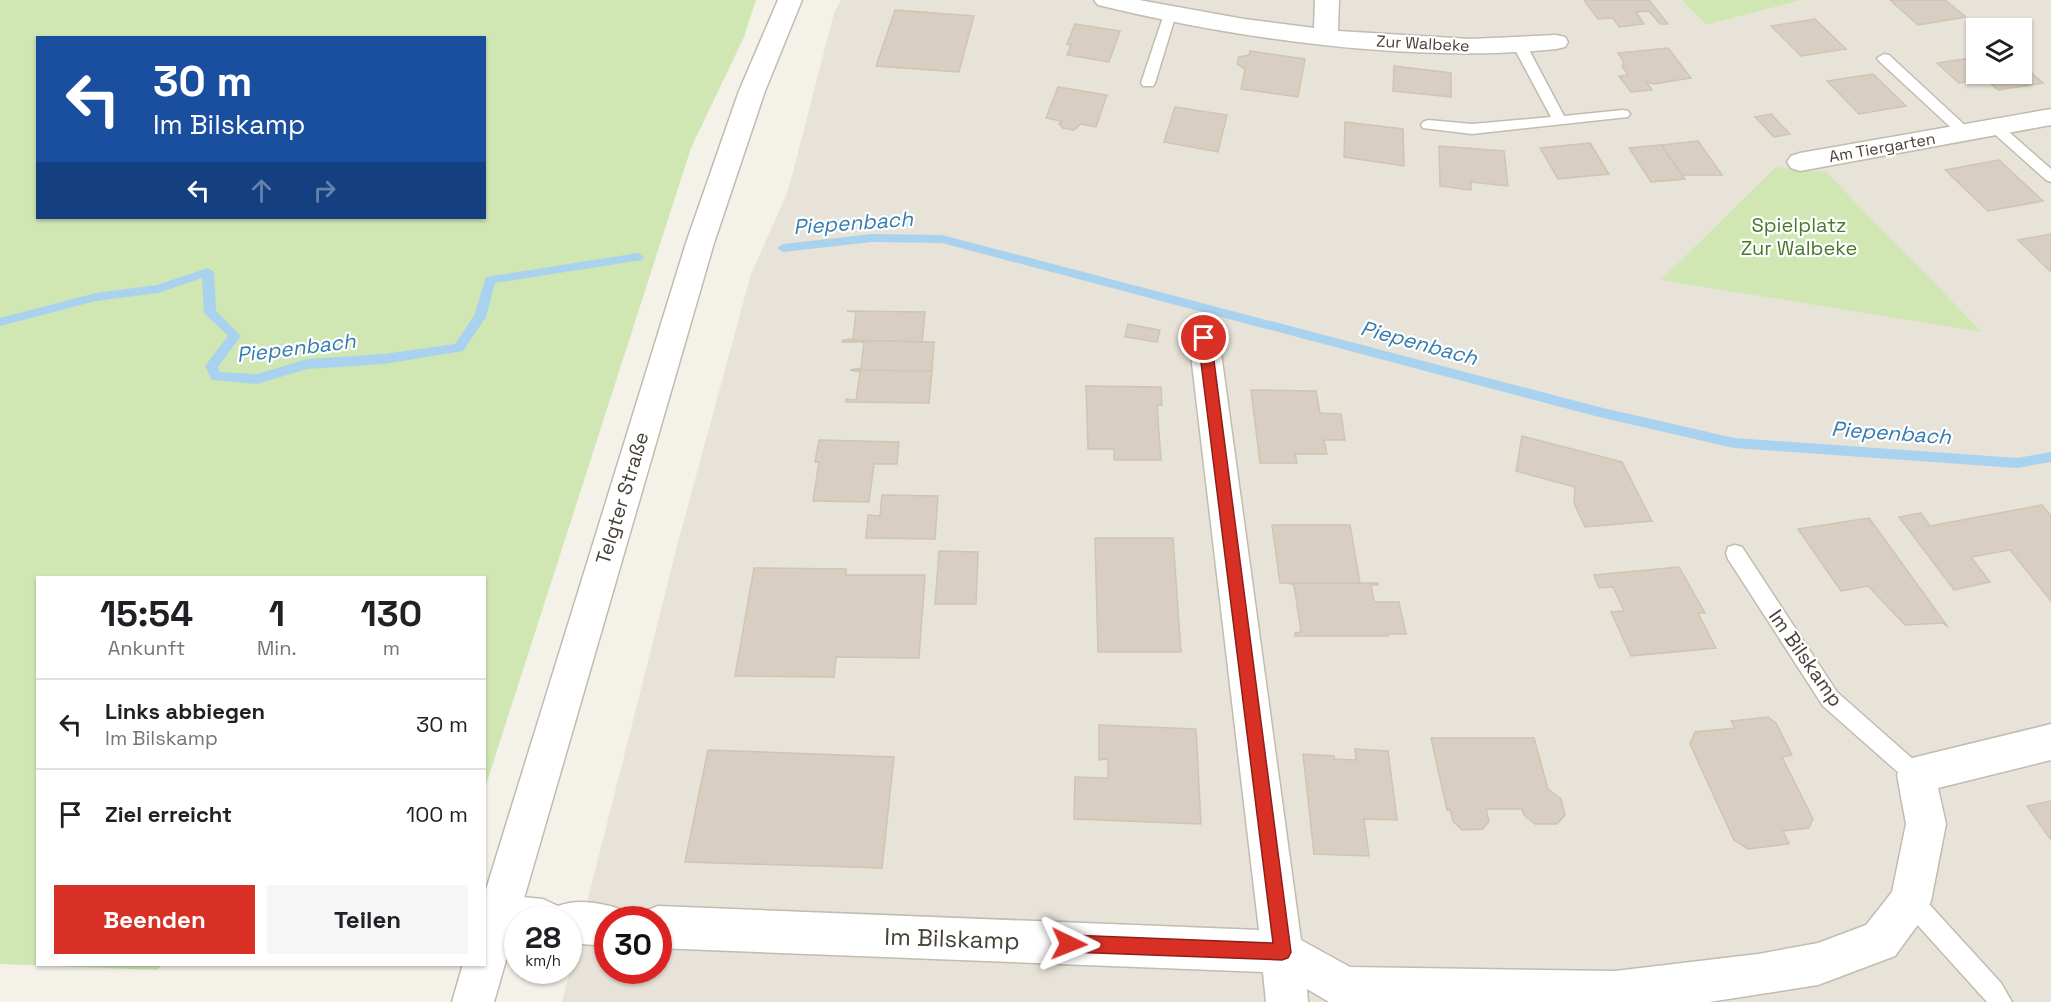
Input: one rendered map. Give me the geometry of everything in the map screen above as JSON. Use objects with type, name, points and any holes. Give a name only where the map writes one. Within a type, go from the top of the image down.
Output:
[{"type":"street","name":"Telgter Straße","points":[[486,959],[700,243],[752,91],[790,0]]},
{"type":"street","name":"Zur Walbeke","points":[[1106,0],[1170,14],[1326,37],[1419,44],[1520,46],[1556,42]]},
{"type":"street","points":[[1326,37],[1327,0]]},
{"type":"street","name":"Am Tiergarten","points":[[1800,162],[2051,117]]},
{"type":"street","points":[[1204,338],[1287,1002]]},
{"type":"street","points":[[1916,775],[2051,742]]},
{"type":"street","name":"Im Bilskamp","points":[[672,928],[1282,952],[1346,988],[1615,992],[1758,975],[1818,964],[1880,941],[1911,901],[1926,824],[1916,775]]},
{"type":"street","points":[[499,916],[504,916]]},
{"type":"street","name":"Telgter Straße","points":[[473,1002],[484,966]]},
{"type":"lane","points":[[1148,83],[1170,14]]},
{"type":"lane","points":[[1520,46],[1560,121]]},
{"type":"lane","name":"Am Tiergarten","points":[[1884,58],[1964,132]]},
{"type":"lane","points":[[1428,126],[1472,129],[1623,114]]},
{"type":"lane","points":[[1995,127],[2051,177]]},
{"type":"lane","name":"Im Bilskamp","points":[[1735,554],[1830,699],[1916,775]]},
{"type":"lane","points":[[1911,901],[1993,991],[2000,1002]]},
{"type":"shaded area","points":[[841,0],[1682,0],[1706,25],[1802,0],[2051,0],[2051,1002],[562,1002],[567,984],[582,984],[582,923],[677,546],[751,274],[788,191],[834,13]]},
{"type":"green space","points":[[0,0],[756,0],[744,37],[691,148],[486,785],[486,576],[36,576],[36,965],[0,964]]},
{"type":"green space","points":[[1682,0],[1802,0],[1706,25]]},
{"type":"green space","name":"Spielplatz Zur Walbeke","points":[[1776,167],[1826,172],[1982,332],[1661,280]]},
{"type":"green space","points":[[53,966],[160,966],[158,970]]},
{"type":"building","points":[[1584,0],[1649,0],[1668,24],[1660,24],[1649,11],[1636,12],[1644,24],[1619,27],[1613,18],[1598,19]]},
{"type":"building","points":[[1890,0],[1945,0],[1966,17],[1918,25]]},
{"type":"building","points":[[895,10],[974,16],[959,72],[876,66]]},
{"type":"building","points":[[1815,19],[1846,49],[1801,56],[1771,26]]},
{"type":"building","points":[[1075,24],[1120,31],[1109,62],[1067,55],[1071,45],[1067,44]]},
{"type":"building","points":[[1668,48],[1691,78],[1654,84],[1646,82],[1652,90],[1631,92],[1619,76],[1628,75],[1618,53]]},
{"type":"building","points":[[1250,51],[1305,59],[1298,97],[1241,89],[1245,69],[1237,64],[1239,57],[1249,55]]},
{"type":"building","points":[[1966,59],[1966,82],[1959,83],[1937,63]]},
{"type":"building","points":[[1394,66],[1451,73],[1451,97],[1393,91]]},
{"type":"building","points":[[1873,74],[1906,106],[1859,114],[1827,81]]},
{"type":"building","points":[[2032,74],[2043,83],[1998,90],[1991,84],[2032,84]]},
{"type":"building","points":[[1058,87],[1107,95],[1096,127],[1081,124],[1074,130],[1063,128],[1059,124],[1061,121],[1046,118]]},
{"type":"building","points":[[1175,107],[1227,115],[1218,152],[1164,142]]},
{"type":"building","points":[[1771,114],[1790,134],[1774,137],[1755,117]]},
{"type":"building","points":[[1345,122],[1403,129],[1404,166],[1344,157]]},
{"type":"building","points":[[1698,141],[1722,175],[1682,175],[1661,145]]},
{"type":"building","points":[[1590,143],[1609,174],[1558,179],[1540,148]]},
{"type":"building","points":[[1661,145],[1685,179],[1651,182],[1629,148]]},
{"type":"building","points":[[1439,146],[1504,151],[1508,186],[1471,182],[1471,190],[1440,186]]},
{"type":"building","points":[[1999,160],[2043,201],[1988,211],[1945,170]]},
{"type":"building","points":[[2051,234],[2051,272],[2018,240]]},
{"type":"building","points":[[847,311],[925,312],[922,342],[843,340],[853,339],[856,312]]},
{"type":"building","points":[[1128,324],[1160,330],[1157,342],[1125,337]]},
{"type":"building","points":[[843,340],[934,342],[932,371],[850,370],[861,368],[864,342],[842,342]]},
{"type":"building","points":[[850,370],[932,371],[929,403],[846,402],[846,399],[856,400],[860,372]]},
{"type":"building","points":[[1086,386],[1161,387],[1162,405],[1157,405],[1161,460],[1114,460],[1114,449],[1088,449]]},
{"type":"building","points":[[1251,390],[1316,391],[1320,413],[1341,414],[1345,440],[1324,440],[1327,454],[1295,454],[1297,463],[1260,463]]},
{"type":"building","points":[[1522,436],[1622,462],[1652,521],[1585,527],[1574,503],[1575,487],[1516,471]]},
{"type":"building","points":[[819,440],[899,442],[897,464],[874,464],[869,502],[813,501],[819,462],[815,462]]},
{"type":"building","points":[[882,495],[938,496],[935,539],[866,538],[868,515],[880,516]]},
{"type":"building","points":[[2042,505],[2051,516],[2051,601],[2010,550],[1971,557],[1990,582],[1954,590],[1899,517],[1921,513],[1930,526]]},
{"type":"building","points":[[1869,518],[1948,627],[1943,623],[1905,625],[1868,586],[1841,591],[1798,529]]},
{"type":"building","points":[[1272,525],[1350,525],[1360,583],[1280,583]]},
{"type":"building","points":[[1095,538],[1173,538],[1181,652],[1098,652]]},
{"type":"building","points":[[939,551],[978,552],[976,604],[935,604]]},
{"type":"building","points":[[1679,567],[1705,613],[1698,613],[1716,648],[1631,656],[1611,612],[1624,611],[1613,587],[1599,588],[1594,575]]},
{"type":"building","points":[[754,568],[846,569],[846,575],[925,575],[919,658],[836,657],[834,677],[735,676]]},
{"type":"building","points":[[1287,583],[1378,583],[1378,585],[1371,585],[1374,602],[1399,602],[1406,634],[1295,636],[1295,633],[1301,632],[1294,585]]},
{"type":"building","points":[[1768,717],[1776,723],[1792,755],[1782,757],[1813,819],[1809,828],[1783,831],[1789,844],[1748,849],[1734,840],[1690,744],[1695,732],[1735,728],[1731,721]]},
{"type":"building","points":[[1099,725],[1196,729],[1201,824],[1074,819],[1075,777],[1108,778],[1108,759],[1099,760]]},
{"type":"building","points":[[1431,738],[1534,738],[1548,789],[1561,799],[1565,815],[1557,824],[1535,824],[1524,815],[1522,809],[1486,809],[1489,821],[1483,829],[1462,830],[1453,821],[1450,809],[1447,810]]},
{"type":"building","points":[[1355,749],[1388,751],[1397,820],[1364,819],[1369,856],[1314,854],[1303,754],[1356,760]]},
{"type":"building","points":[[708,750],[894,757],[882,868],[685,862]]},
{"type":"building","points":[[2051,801],[2051,840],[2027,806]]},
{"type":"waterway","name":"Piepenbach","points":[[783,248],[872,238],[942,239],[1599,412],[1734,443],[2017,463],[2051,457]]},
{"type":"waterway","name":"Piepenbach","points":[[0,322],[96,297],[158,289],[208,272],[210,313],[235,336],[211,366],[216,377],[257,379],[307,364],[384,359],[459,348],[480,317],[490,280],[638,257]]},
{"type":"route","points":[[1069,944],[1282,952],[1204,338]]}]
